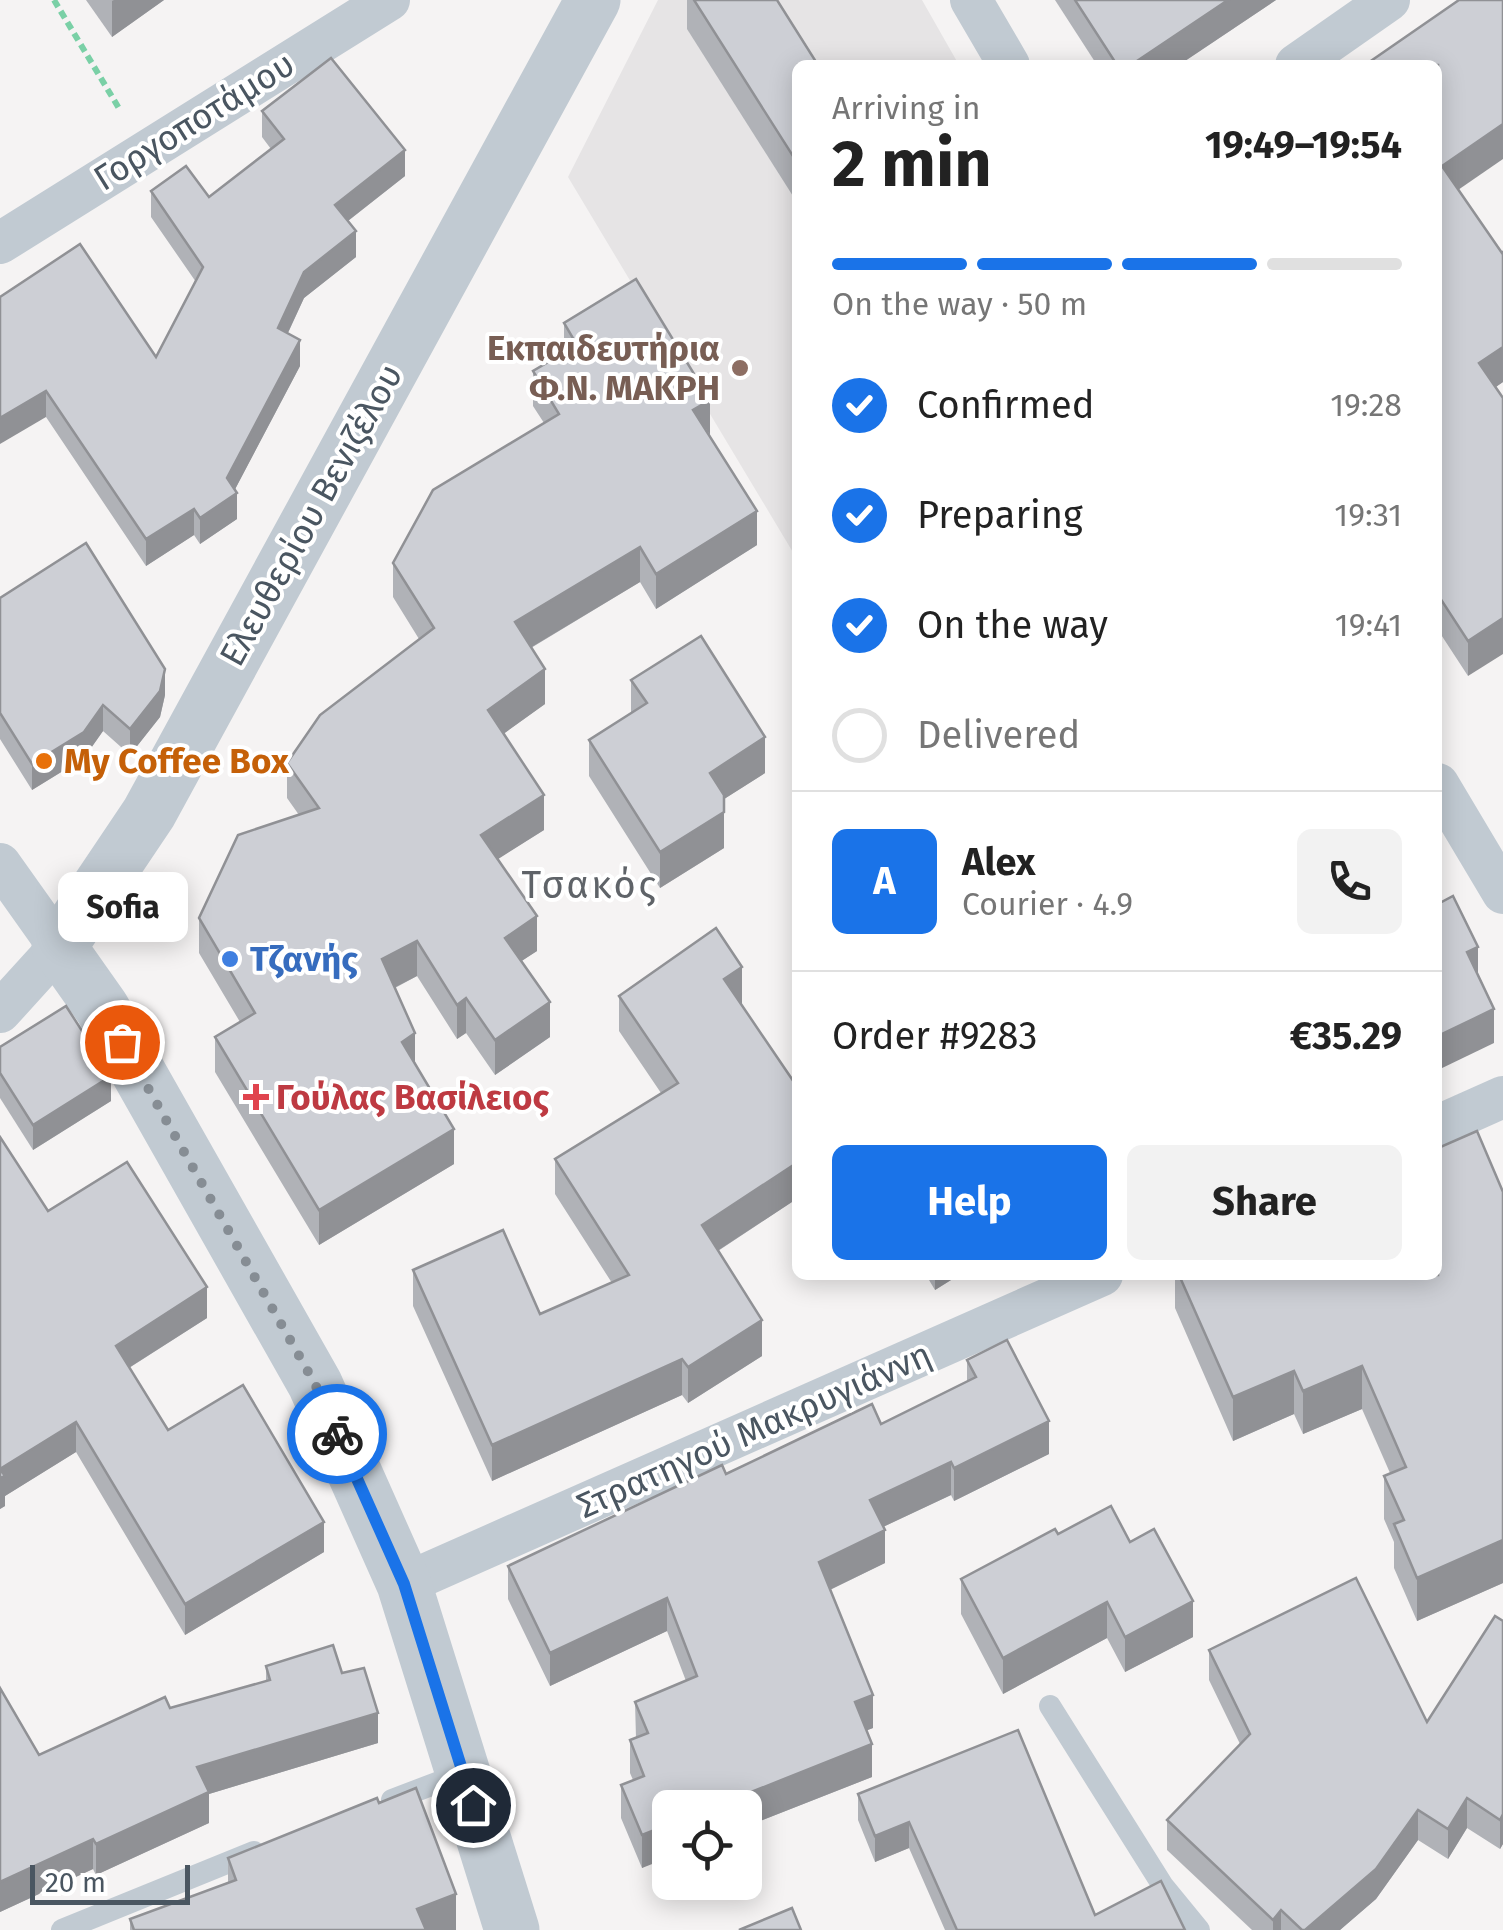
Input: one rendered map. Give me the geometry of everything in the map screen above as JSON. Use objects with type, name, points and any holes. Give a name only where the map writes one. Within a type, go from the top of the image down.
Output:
[{"type":"street","name":"Γοργοποτάμου","points":[[0,244],[388,0]]},
{"type":"street","name":"Ελευθερίου Βενιζέλου","points":[[0,1012],[59,947],[149,812],[593,0]]},
{"type":"street","points":[[970,0],[1006,60]]},
{"type":"street","points":[[1303,60],[1390,0]]},
{"type":"street","points":[[1442,791],[1503,893]]},
{"type":"street","points":[[0,864],[102,1008],[315,1384],[404,1584],[512,1930]]},
{"type":"street","points":[[1442,1124],[1503,1097]]},
{"type":"street","name":"Στρατηγού Μακρυγιάννη","points":[[404,1584],[1091,1280]]},
{"type":"lane","points":[[1050,1706],[1162,1886],[1199,1930]]},
{"type":"lane","points":[[372,1808],[463,1773]]},
{"type":"lane","points":[[62,1930],[281,1842]]},
{"type":"path","points":[[54,0],[144,151]]},
{"type":"shaded area","name":"Εκπαιδευτήρια Φ.Ν. ΜΑΚΡΗ","points":[[658,0],[922,0],[956,60],[792,60],[792,551],[568,177]]},
{"type":"building","points":[[694,0],[777,0],[815,60],[792,60],[792,155]]},
{"type":"building","points":[[1075,0],[1228,0],[1138,60],[1114,60]]},
{"type":"building","points":[[1459,0],[1503,0],[1503,124],[1442,166],[1442,60],[1372,60]]},
{"type":"building","points":[[331,58],[405,150],[335,205],[356,231],[304,272],[278,328],[300,340],[227,478],[237,493],[200,518],[194,509],[146,539],[46,391],[0,418],[0,297],[80,244],[156,357],[203,267],[151,191],[186,166],[209,197],[284,139],[262,111]]},
{"type":"building","points":[[1442,166],[1503,252],[1503,347],[1479,363],[1503,398],[1503,618],[1468,641],[1442,601]]},
{"type":"building","points":[[636,279],[710,400],[693,410],[757,511],[656,574],[640,547],[515,622],[545,669],[488,710],[544,795],[481,835],[537,916],[505,938],[550,1002],[495,1040],[466,998],[457,1005],[417,941],[382,959],[415,1033],[402,1042],[454,1129],[319,1210],[215,1037],[255,1013],[199,918],[238,835],[319,808],[287,763],[320,715],[434,628],[393,563],[433,490],[559,414],[533,371],[577,345],[564,323]]},
{"type":"building","points":[[86,543],[165,669],[160,691],[130,729],[103,705],[84,732],[32,764],[0,713],[0,598]]},
{"type":"building","points":[[701,636],[765,737],[710,773],[724,795],[724,812],[660,852],[589,740],[647,703],[631,680]]},
{"type":"building","points":[[1453,896],[1478,947],[1467,952],[1494,1009],[1442,1034],[1442,902]]},
{"type":"building","points":[[716,928],[742,967],[724,979],[792,1079],[792,1166],[702,1225],[762,1320],[688,1367],[682,1359],[492,1445],[413,1270],[503,1230],[540,1314],[629,1275],[555,1159],[678,1083],[619,996]]},
{"type":"building","points":[[66,1006],[111,1076],[33,1125],[0,1073],[0,1047]]},
{"type":"building","points":[[1477,1131],[1503,1192],[1503,1540],[1417,1578],[1394,1524],[1404,1520],[1384,1476],[1406,1467],[1362,1366],[1303,1391],[1294,1371],[1233,1397],[1181,1280],[1442,1280],[1442,1146]]},
{"type":"building","points":[[0,1137],[48,1211],[127,1162],[207,1287],[116,1346],[168,1430],[243,1385],[324,1522],[185,1604],[76,1422],[0,1469]]},
{"type":"building","points":[[1007,1340],[1049,1421],[954,1468],[951,1462],[870,1500],[885,1530],[819,1562],[873,1695],[855,1702],[872,1744],[756,1790],[652,1790],[652,1831],[642,1835],[621,1785],[644,1776],[630,1740],[648,1733],[635,1702],[697,1676],[667,1598],[550,1653],[508,1566],[722,1465],[726,1474],[872,1404],[881,1424],[976,1377],[967,1360]]},
{"type":"building","points":[[1111,1506],[1130,1542],[1154,1529],[1193,1601],[1125,1637],[1107,1602],[1003,1658],[961,1579],[1055,1529],[1058,1534]]},
{"type":"building","points":[[1356,1578],[1427,1722],[1495,1616],[1503,1621],[1503,1814],[1500,1820],[1467,1798],[1448,1829],[1418,1810],[1376,1869],[1302,1930],[1281,1910],[1273,1920],[1167,1820],[1250,1734],[1209,1650]]},
{"type":"building","points":[[333,1645],[342,1673],[364,1668],[378,1713],[197,1767],[209,1792],[96,1844],[93,1839],[0,1882],[0,1688],[39,1755],[165,1697],[170,1708],[270,1680],[266,1666]]},
{"type":"building","points":[[1018,1730],[1095,1915],[1161,1881],[1185,1930],[957,1930],[909,1822],[875,1836],[858,1794]]},
{"type":"building","points":[[416,1788],[456,1894],[417,1909],[426,1930],[134,1930],[130,1919],[236,1880],[228,1858],[377,1798],[379,1803]]},
{"type":"building","points":[[792,1908],[801,1930],[739,1930]]},
{"type":"way so far","points":[[122,1042],[315,1384],[337,1434]]},
{"type":"place","name":"Εκπαιδευτήρια Φ.Ν. ΜΑΚΡΗ","points":[[740,368]]},
{"type":"place","name":"My Coffee Box","points":[[44,761]]},
{"type":"place","name":"Τζανής","points":[[230,959]]},
{"type":"place","name":"Sofia","points":[[122,1042]]},
{"type":"place","name":"Γούλας Βασίλειος","points":[[256,1097]]},
{"type":"district","name":"Τσακός","points":[[590,885]]},
{"type":"route","points":[[337,1434],[404,1584],[473,1805]]}]
